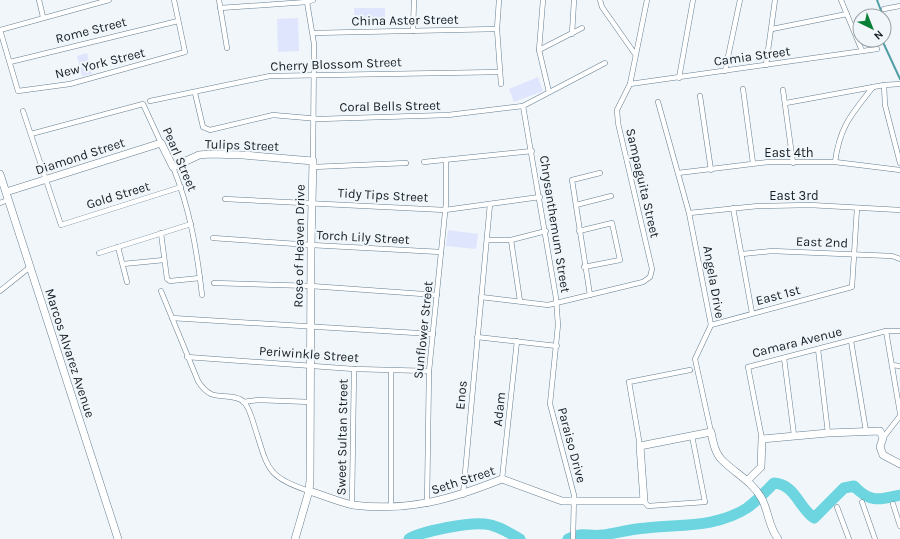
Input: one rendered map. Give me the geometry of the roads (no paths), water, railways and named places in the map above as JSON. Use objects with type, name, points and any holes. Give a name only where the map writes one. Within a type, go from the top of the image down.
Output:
[{"type":"street","points":[[39,0],[43,17]]},
{"type":"street","points":[[10,62],[0,30],[109,0]]},
{"type":"street","points":[[174,0],[178,20]]},
{"type":"street","points":[[219,0],[227,48]]},
{"type":"street","points":[[220,8],[308,2],[313,0]]},
{"type":"street","points":[[413,30],[414,0]]},
{"type":"street","points":[[500,0],[497,29],[501,84]]},
{"type":"street","points":[[543,0],[539,50],[549,92]]},
{"type":"street","points":[[572,34],[574,0]]},
{"type":"street","points":[[600,0],[602,7],[635,54]]},
{"type":"street","name":"Sampaguita Street","points":[[481,297],[548,305],[643,282],[650,277],[652,269],[618,123],[618,110],[630,84],[647,0]]},
{"type":"street","points":[[678,78],[694,0]]},
{"type":"street","points":[[725,71],[740,0]]},
{"type":"street","points":[[766,65],[775,0]]},
{"type":"street","points":[[841,0],[862,51]]},
{"type":"street","name":"Rose of Heaven Drive","points":[[295,539],[309,491],[311,402],[311,202],[313,164],[312,118],[314,75],[313,33],[308,2]]},
{"type":"street","points":[[889,8],[900,6]]},
{"type":"street","points":[[772,29],[847,14]]},
{"type":"street","name":"New York Street","points":[[10,62],[18,91],[70,84],[185,52],[178,20]]},
{"type":"street","name":"Rome Street","points":[[10,62],[178,20]]},
{"type":"street","points":[[539,50],[582,28]]},
{"type":"street","name":"China Aster Street","points":[[313,33],[497,29]]},
{"type":"street","name":"Camia Street","points":[[630,84],[878,49]]},
{"type":"street","name":"Coral Bells Street","points":[[195,92],[203,127],[206,130],[273,115],[312,118],[448,115],[523,106],[605,63]]},
{"type":"street","name":"Cherry Blossom Street","points":[[150,101],[270,76],[500,72]]},
{"type":"street","points":[[786,103],[884,85],[900,84]]},
{"type":"street","points":[[884,85],[885,105],[900,163]]},
{"type":"street","points":[[835,162],[838,144],[845,124],[873,87]]},
{"type":"street","points":[[743,89],[753,163]]},
{"type":"street","points":[[783,90],[786,103],[793,163]]},
{"type":"street","points":[[700,96],[711,170]]},
{"type":"street","name":"Angela Drive","points":[[658,102],[689,213],[711,325],[695,359],[715,449],[722,460],[748,480],[760,496],[770,529],[778,539]]},
{"type":"street","name":"Pearl Street","points":[[31,134],[144,104],[181,187],[191,224],[202,296]]},
{"type":"street","name":"Chrysanthemum Street","points":[[523,106],[546,231],[557,303],[557,346]]},
{"type":"street","points":[[23,111],[46,179]]},
{"type":"street","name":"Diamond Street","points":[[6,192],[161,143]]},
{"type":"street","points":[[424,162],[532,151]]},
{"type":"street","name":"Tulips Street","points":[[173,167],[199,155],[210,154],[242,155],[313,164],[406,163]]},
{"type":"street","name":"Sunflower Street","points":[[427,504],[429,371],[445,210],[446,160]]},
{"type":"street","name":"East 4th","points":[[678,173],[711,170],[753,163],[835,162],[900,170]]},
{"type":"street","points":[[590,296],[584,267],[572,180],[600,173]]},
{"type":"street","name":"Marcos Alvarez Avenue","points":[[0,174],[118,539]]},
{"type":"street","name":"Gold Street","points":[[46,179],[61,225],[181,187]]},
{"type":"street","points":[[576,205],[611,196]]},
{"type":"street","name":"Tidy Tips Street","points":[[225,199],[311,202],[445,210],[540,197]]},
{"type":"street","points":[[0,203],[8,200]]},
{"type":"street","name":"Enos","points":[[463,495],[477,337],[488,240],[490,204]]},
{"type":"street","name":"East 3rd","points":[[689,213],[758,206],[810,205],[900,210]]},
{"type":"street","points":[[733,208],[752,313]]},
{"type":"street","points":[[854,254],[857,208]]},
{"type":"street","points":[[579,231],[612,223],[620,260],[584,267]]},
{"type":"street","points":[[99,253],[191,224]]},
{"type":"street","points":[[488,240],[511,240],[546,231]]},
{"type":"street","points":[[161,233],[167,279],[170,281],[200,278]]},
{"type":"street","name":"Torch Lily Street","points":[[213,238],[441,252]]},
{"type":"street","points":[[511,240],[520,302]]},
{"type":"street","points":[[118,247],[127,282]]},
{"type":"street","name":"East 2nd","points":[[742,254],[772,251],[892,256],[900,259]]},
{"type":"street","name":"East 1st","points":[[711,325],[852,287],[854,254]]},
{"type":"street","points":[[123,264],[164,260]]},
{"type":"street","points":[[0,291],[30,267]]},
{"type":"street","points":[[214,283],[311,286],[437,295]]},
{"type":"street","points":[[161,291],[198,381],[204,389],[211,394],[239,399],[243,402],[250,413],[267,463],[273,472],[285,483],[309,491]]},
{"type":"street","points":[[172,318],[433,334]]},
{"type":"street","points":[[886,331],[900,414],[884,438],[880,447],[883,455],[900,464]]},
{"type":"street","name":"Camara Avenue","points":[[748,480],[762,467],[762,439],[748,367],[886,331],[900,331]]},
{"type":"street","points":[[477,337],[557,346]]},
{"type":"street","name":"Adam","points":[[502,478],[517,341]]},
{"type":"street","points":[[851,341],[866,431]]},
{"type":"street","name":"Paraiso Drive","points":[[557,346],[550,404],[574,502],[573,539]]},
{"type":"street","points":[[818,349],[828,433]]},
{"type":"street","name":"Periwinkle Street","points":[[187,357],[354,369],[429,371]]},
{"type":"street","points":[[784,358],[794,435]]},
{"type":"street","points":[[892,365],[900,366]]},
{"type":"street","name":"Sweet Sultan Street","points":[[352,504],[354,369]]},
{"type":"street","points":[[690,370],[629,382],[640,446],[644,501],[648,506],[705,502],[692,436]]},
{"type":"street","points":[[391,371],[391,506]]},
{"type":"street","points":[[243,402],[258,400],[311,402]]},
{"type":"street","points":[[762,439],[794,435],[866,431],[880,431],[884,438]]},
{"type":"street","points":[[640,446],[711,432]]},
{"type":"street","name":"Seth Street","points":[[309,491],[352,504],[410,507],[463,495],[502,478],[562,501],[644,501]]},
{"type":"street","points":[[862,502],[875,539]]},
{"type":"street","points":[[893,504],[900,526]]},
{"type":"street","points":[[837,507],[849,539]]},
{"type":"waterway","points":[[877,0],[880,8]]},
{"type":"waterway","points":[[886,48],[900,79]]},
{"type":"waterway","points":[[568,539],[578,535],[603,535],[640,529],[698,524],[723,519],[747,508],[774,483],[787,487],[814,518],[844,488],[854,486],[865,495],[875,499],[900,495]]},
{"type":"waterway","points":[[409,539],[435,530],[478,524],[494,526],[520,539]]}]
